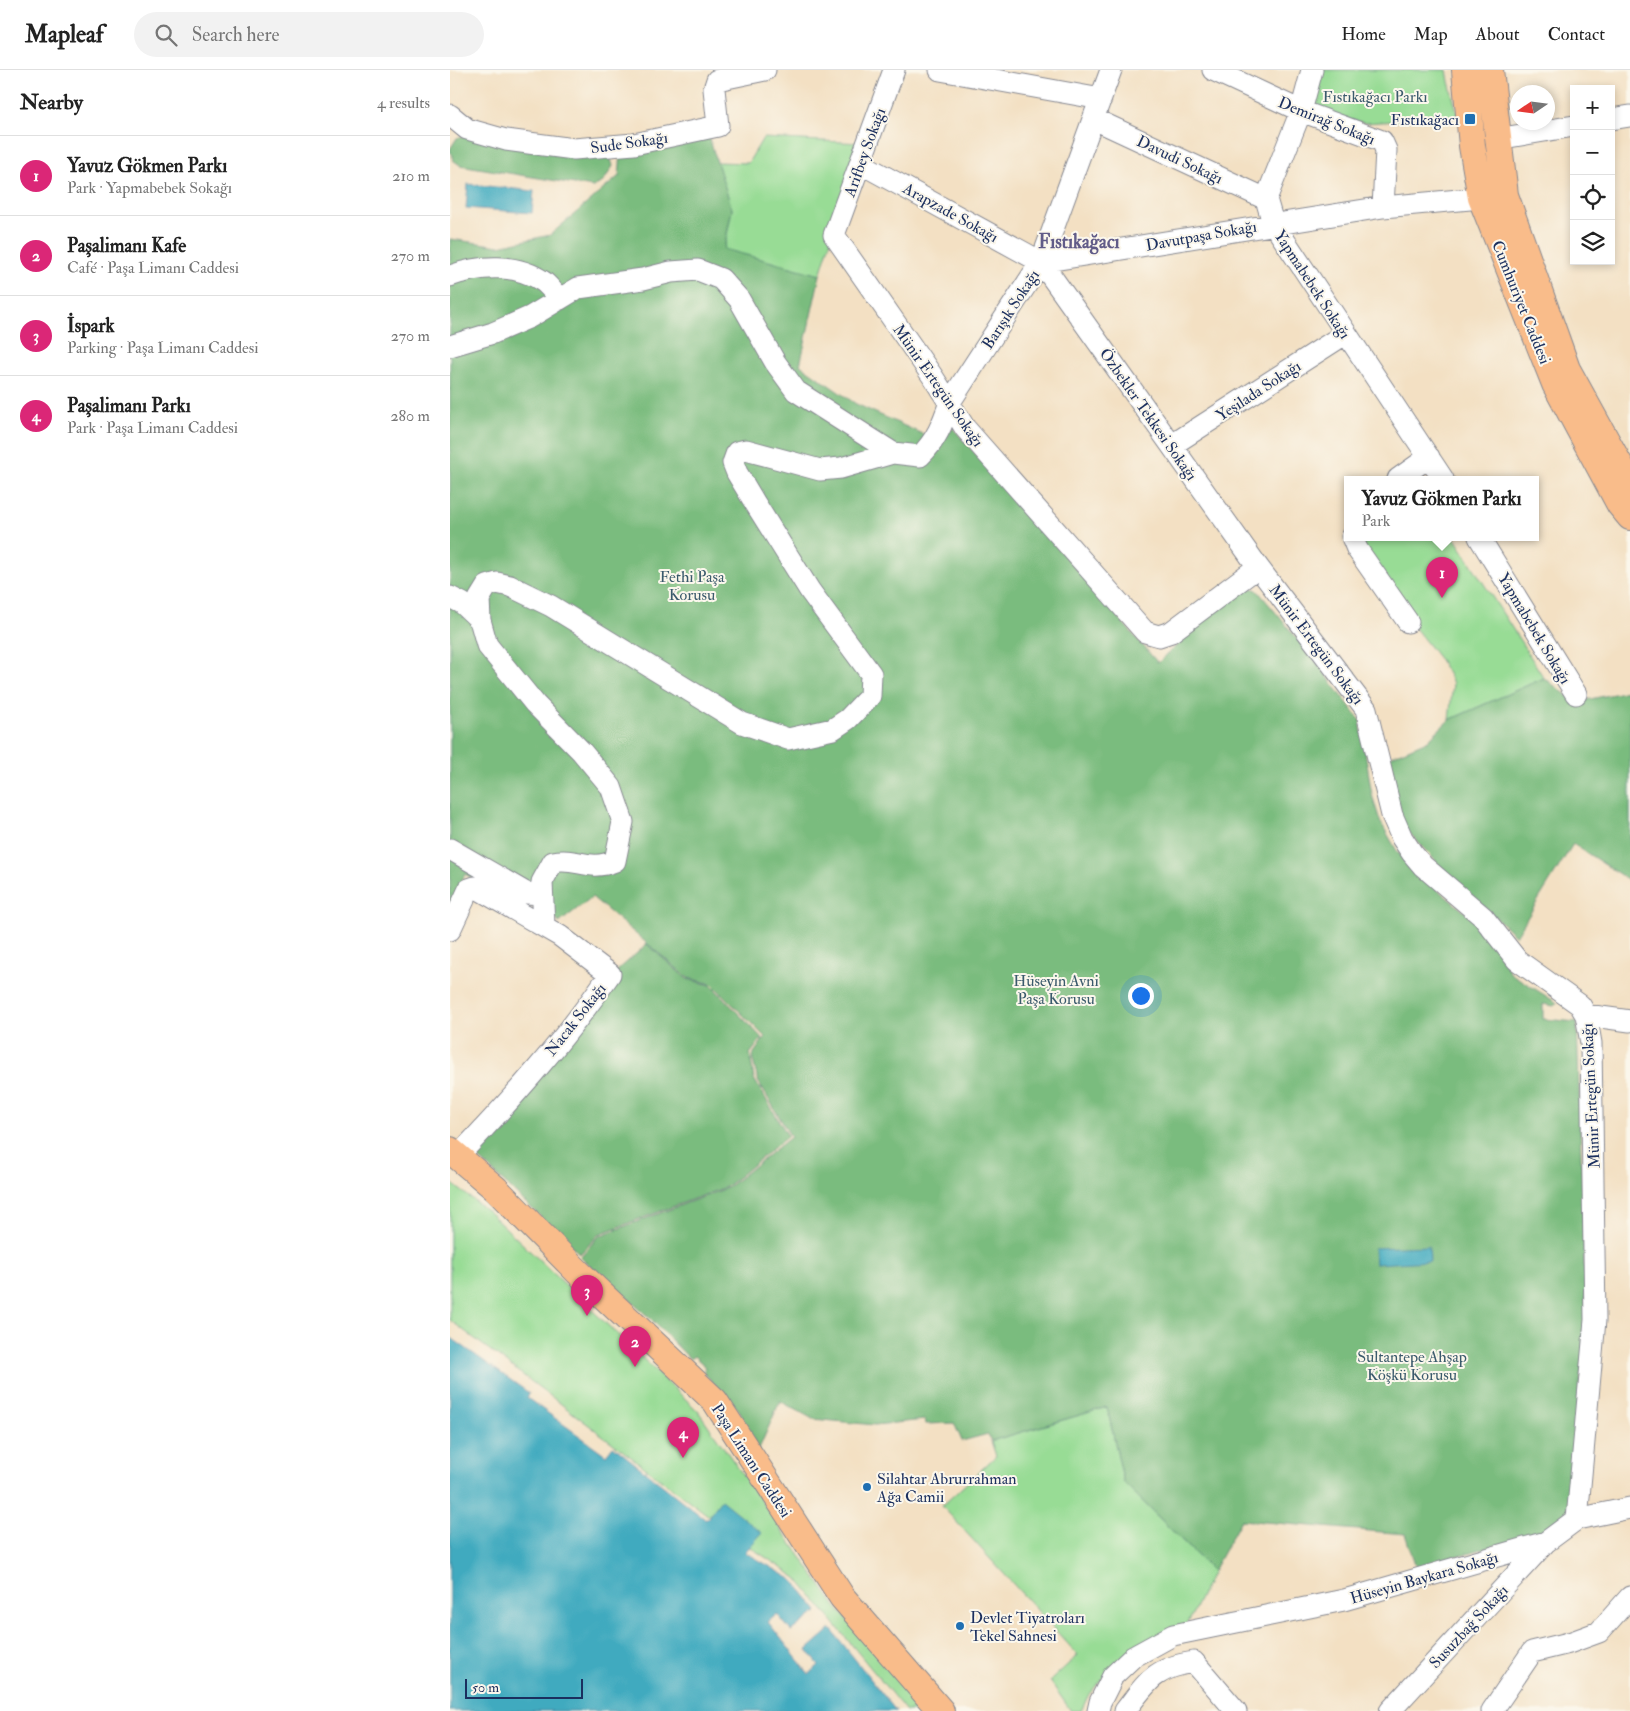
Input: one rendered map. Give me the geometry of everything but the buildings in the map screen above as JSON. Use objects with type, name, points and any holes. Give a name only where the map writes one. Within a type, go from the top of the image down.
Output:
[{"type":"main road","name":"Cumhuriyet Caddesi","points":[[1465,70],[1472,146],[1481,198],[1555,384],[1620,505],[1630,517]]},
{"type":"main road","name":"Cumhuriyet Caddesi","points":[[1490,70],[1505,195],[1567,369],[1630,483]]},
{"type":"main road","name":"Paşa Limanı Caddesi","points":[[454,1153],[496,1189],[578,1272],[715,1400],[842,1597],[941,1711]]},
{"type":"street","name":"Sude Sokağı","points":[[450,115],[467,129],[506,140],[574,149],[634,144],[718,126],[714,89],[717,80],[765,70]]},
{"type":"street","name":"Arifbey Sokağı","points":[[834,234],[894,70]]},
{"type":"street","points":[[940,70],[1101,99]]},
{"type":"street","name":"Barışık Sokağı","points":[[893,452],[920,456],[941,428],[950,402],[1041,262],[1111,70]]},
{"type":"street","name":"Demirağ Sokağı","points":[[1213,70],[1301,111],[1382,141],[1386,150],[1383,206]]},
{"type":"street","points":[[1266,199],[1301,111],[1312,70]]},
{"type":"street","points":[[1615,118],[1630,116]]},
{"type":"street","name":"Davudi Sokağı","points":[[1094,120],[1266,199]]},
{"type":"street","points":[[1497,139],[1570,127]]},
{"type":"street","name":"Arapzade Sokağı","points":[[860,163],[1041,262]]},
{"type":"street","name":"Davutpaşa Sokağı","points":[[1041,262],[1273,222],[1383,206],[1481,198]]},
{"type":"street","name":"Yapmabebek Sokağı","points":[[1266,199],[1273,222],[1345,334],[1441,476]]},
{"type":"street","name":"Münir Ertegün Sokağı","points":[[834,234],[950,402],[965,428],[1145,632],[1159,636],[1171,632],[1258,567],[1366,709],[1392,814],[1402,838],[1412,853],[1423,866],[1483,917],[1517,960],[1573,998],[1586,1015],[1591,1043],[1595,1320],[1577,1518]]},
{"type":"street","name":"Özbekler Tekkesi Sokağı","points":[[1041,262],[1258,567]]},
{"type":"street","points":[[450,276],[488,267],[518,270],[544,282],[560,299]]},
{"type":"street","points":[[450,346],[493,333],[530,317],[578,288],[642,280],[671,272],[698,270],[721,279],[740,299],[775,362],[796,391],[893,452]]},
{"type":"street","name":"Yeşilada Sokağı","points":[[1172,446],[1345,334]]},
{"type":"street","points":[[544,926],[542,882],[553,862],[564,860],[592,867],[615,861],[623,822],[611,787],[582,752],[535,704],[487,644],[480,620],[479,599],[487,586],[497,583],[510,586],[551,606],[742,723],[788,739],[833,729],[848,720],[870,696],[871,674],[810,591],[755,504],[734,463],[738,452],[746,450],[820,470],[841,468],[893,452]]},
{"type":"street","points":[[1402,476],[1429,457]]},
{"type":"street","points":[[1354,541],[1357,549],[1408,622]]},
{"type":"street","name":"Yapmabebek Sokağı","points":[[1481,541],[1576,694]]},
{"type":"street","points":[[450,597],[462,603],[480,620]]},
{"type":"street","points":[[450,849],[526,893],[542,894]]},
{"type":"street","name":"Nacak Sokağı","points":[[450,930],[469,889],[475,886],[544,926],[610,974],[591,1002],[493,1119],[454,1153]]},
{"type":"street","points":[[1586,1015],[1630,1021]]},
{"type":"street","name":"Hüseyin Baykara Sokağı","points":[[1098,1711],[1100,1702],[1113,1676],[1133,1657],[1173,1635],[1211,1629],[1344,1600],[1546,1542],[1577,1518],[1630,1508]]},
{"type":"street","name":"Susuzbağ Sokağı","points":[[1390,1711],[1546,1542]]},
{"type":"street","points":[[1492,1711],[1532,1652],[1569,1643],[1598,1632],[1630,1597]]},
{"type":"street","name":"Hüseyin Baykara Sokağı","points":[[1107,1711],[1125,1680],[1139,1665],[1211,1629]]},
{"type":"street","points":[[1125,1711],[1149,1679],[1173,1665],[1194,1662],[1236,1711]]},
{"type":"green space","name":"Fıstıkağacı Parkı","points":[[1322,70],[1447,70],[1458,117],[1365,123],[1314,112]]},
{"type":"green space","points":[[463,136],[609,153],[613,166],[603,182],[593,187],[460,165],[453,160],[450,149],[457,138]]},
{"type":"green space","points":[[709,137],[732,209],[724,249],[820,275],[800,365],[856,404],[940,442],[953,428],[1158,663],[1205,619],[1246,586],[1257,590],[1311,655],[1360,720],[1372,795],[1380,821],[1397,851],[1421,876],[1483,927],[1502,952],[1510,973],[1557,1003],[1554,1006],[1543,1004],[1543,1019],[1577,1022],[1586,1322],[1568,1510],[1557,1525],[1545,1532],[1416,1567],[1405,1534],[1241,1520],[1213,1571],[1124,1483],[1107,1407],[991,1441],[988,1434],[962,1441],[954,1423],[926,1424],[925,1420],[875,1425],[813,1419],[780,1401],[758,1451],[739,1410],[703,1372],[706,1367],[694,1356],[690,1359],[650,1318],[580,1257],[599,1236],[727,1188],[791,1137],[758,1081],[752,1056],[765,1037],[712,984],[688,978],[592,897],[559,923],[549,906],[521,905],[465,874],[450,909],[450,239],[499,246],[550,235],[619,176],[621,153]]},
{"type":"green space","points":[[763,138],[861,143],[820,275],[724,250],[732,209],[716,162],[748,163]]},
{"type":"green space","points":[[1363,541],[1457,541],[1544,678],[1449,720],[1453,683],[1441,661],[1404,614],[1362,546]]},
{"type":"green space","points":[[1544,678],[1576,702],[1628,691],[1630,696],[1630,881],[1573,844],[1516,936],[1445,871],[1400,823],[1387,758],[1427,741],[1449,720]]},
{"type":"green space","points":[[647,944],[687,979],[711,985],[762,1038],[750,1054],[754,1079],[788,1136],[726,1187],[599,1234],[580,1254],[473,1153],[617,971]]},
{"type":"green space","points":[[450,1182],[490,1213],[698,1411],[836,1607],[927,1711],[906,1711],[797,1578],[750,1547],[450,1320]]},
{"type":"green space","points":[[1107,1407],[1124,1483],[1213,1571],[1188,1623],[1109,1671],[1089,1694],[1081,1711],[1071,1711],[1050,1681],[1078,1655],[942,1506],[996,1456],[991,1441]]},
{"type":"water","points":[[468,184],[534,191],[532,213],[466,208]]},
{"type":"water","points":[[1429,1246],[1430,1261],[1375,1264],[1374,1248]]},
{"type":"water","points":[[450,1337],[529,1393],[527,1398],[606,1455],[613,1446],[706,1520],[721,1500],[762,1533],[745,1552],[793,1580],[818,1611],[791,1631],[777,1614],[768,1622],[809,1674],[819,1665],[807,1650],[831,1629],[896,1711],[450,1711]]},
{"type":"place","name":"Fıstıkağacı","points":[[1470,119]]},
{"type":"place","name":"Yavuz Gökmen Parkı","points":[[1442,598]]},
{"type":"place","name":"İspark","points":[[587,1316]]},
{"type":"place","name":"Paşalimanı Kafe","points":[[635,1367]]},
{"type":"place","name":"Paşalimanı Parkı","points":[[683,1458]]},
{"type":"place","name":"Silahtar Abrurrahman Ağa Camii","points":[[867,1487]]},
{"type":"place","name":"Devlet Tiyatroları Tekel Sahnesi","points":[[960,1626]]},
{"type":"district","name":"Fıstıkağacı","points":[[1079,241]]},
{"type":"park label","name":"Fethi Paşa Korusu","points":[[692,585]]},
{"type":"park label","name":"Hüseyin Avni Paşa Korusu","points":[[1056,989]]},
{"type":"park label","name":"Sultantepe Ahşap Köşkü Korusu","points":[[1412,1365]]}]
